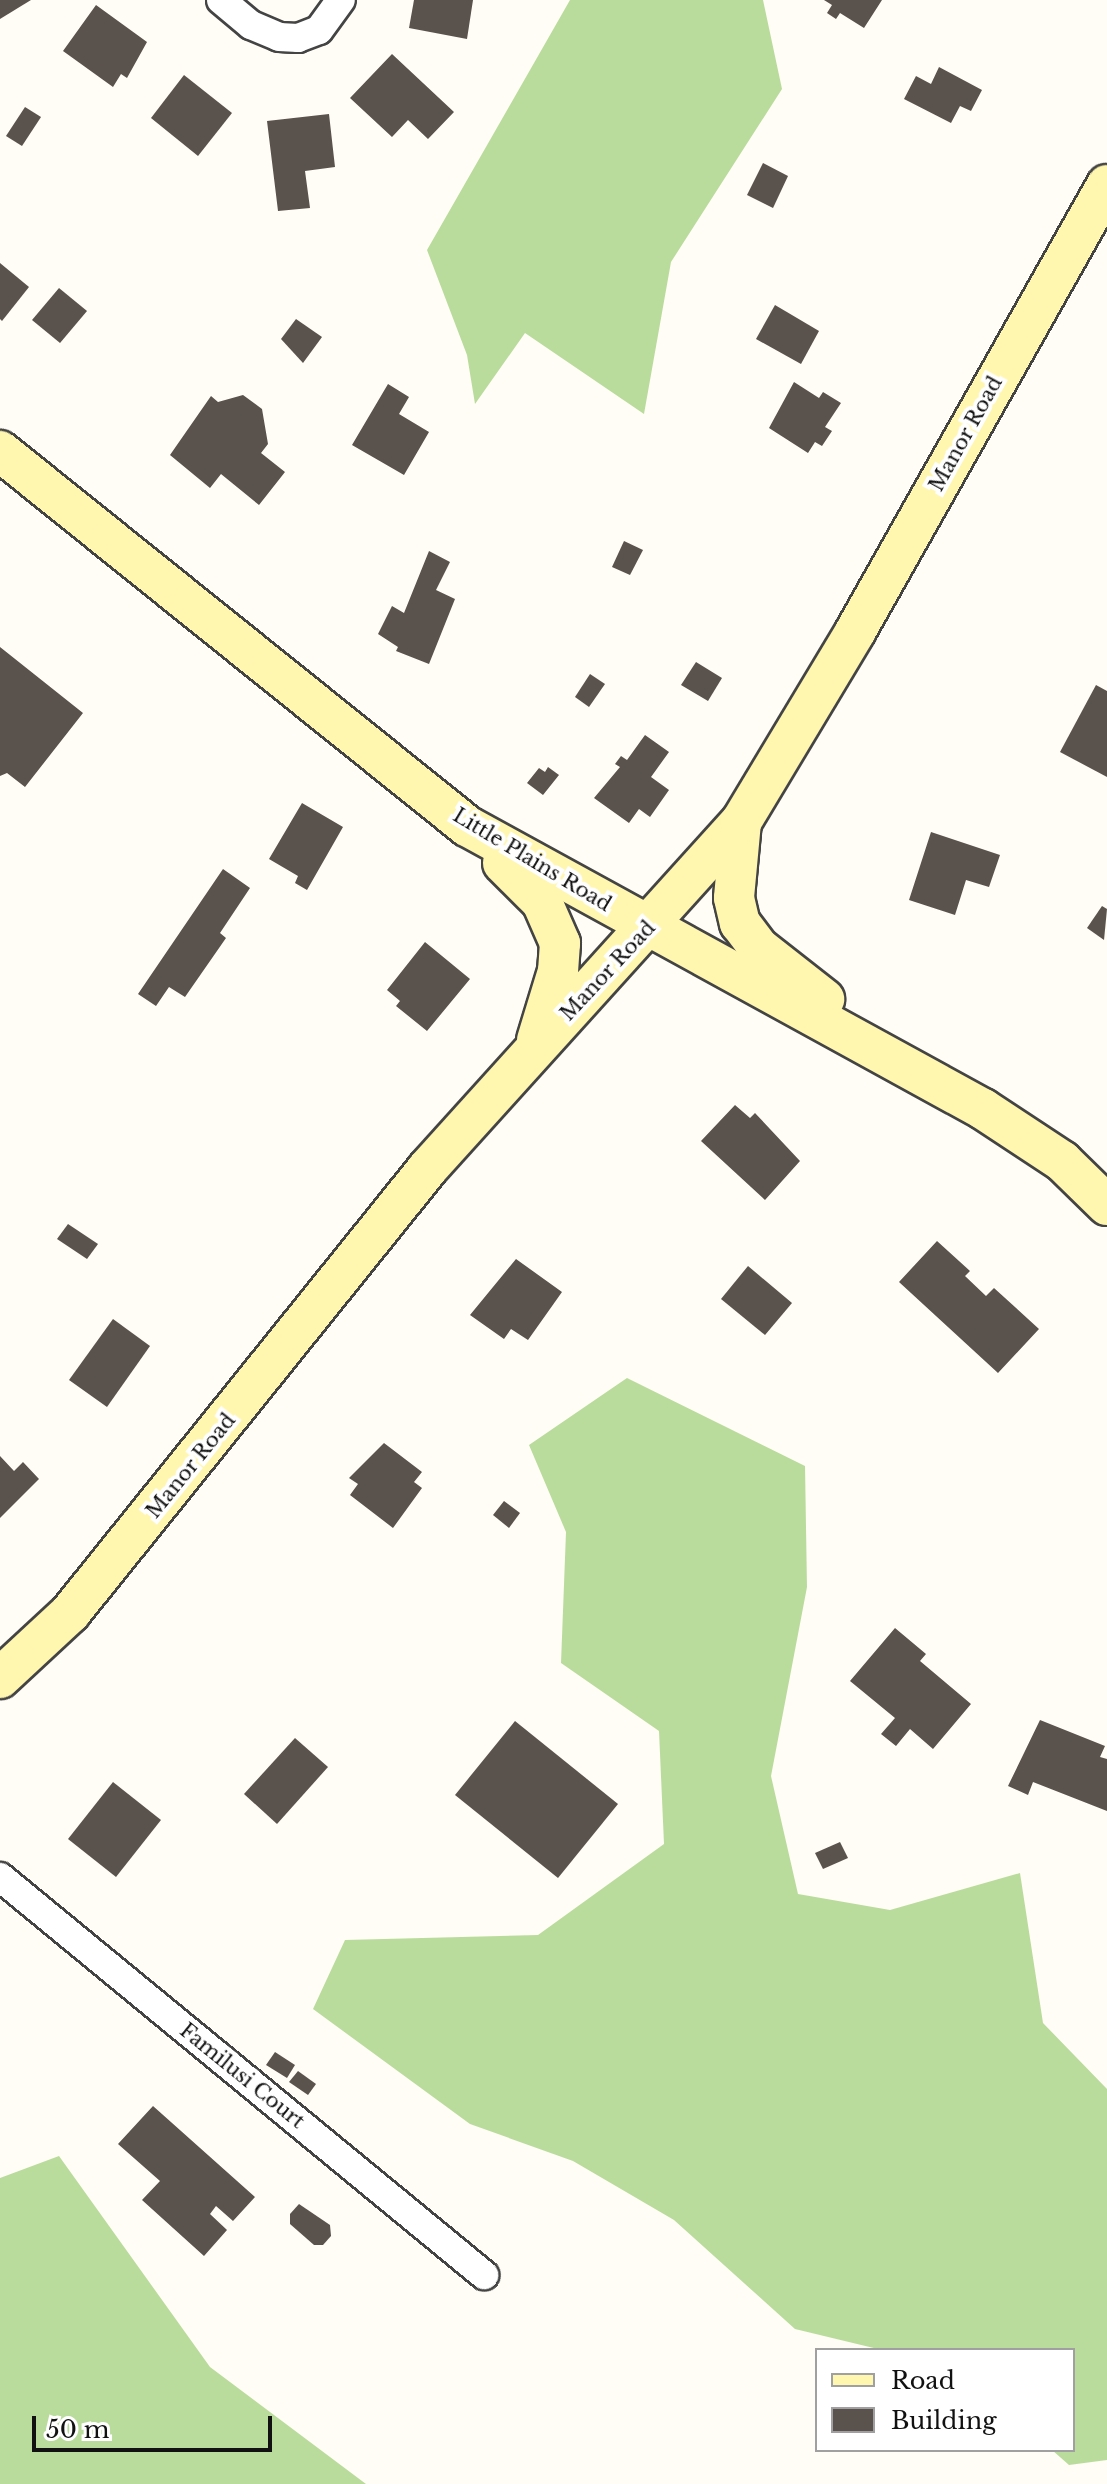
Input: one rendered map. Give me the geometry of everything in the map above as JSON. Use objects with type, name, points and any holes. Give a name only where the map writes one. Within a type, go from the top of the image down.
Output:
[{"type":"street","points":[[221,0],[251,25],[279,37],[298,38],[319,30],[341,0]]},
{"type":"street","name":"Manor Road","points":[[0,1678],[70,1613],[428,1168],[741,822],[855,632],[1107,185]]},
{"type":"street","name":"Little Plains Road","points":[[0,451],[467,826],[900,1064],[1062,1161],[1107,1205]]},
{"type":"street","points":[[741,822],[734,898],[740,923],[759,948],[900,1064]]},
{"type":"street","points":[[467,826],[542,902],[554,923],[560,943],[558,971],[534,1052]]},
{"type":"street","name":"Familusi Court","points":[[0,1877],[484,2275]]},
{"type":"green space","points":[[570,0],[763,0],[782,89],[671,262],[644,414],[525,333],[475,404],[467,355],[427,250]]},
{"type":"green space","points":[[627,1378],[805,1466],[807,1587],[771,1776],[798,1894],[890,1910],[1020,1873],[1043,2023],[1107,2089],[1107,2460],[1069,2465],[1054,2452],[1075,2452],[1075,2348],[874,2348],[795,2329],[674,2220],[573,2161],[470,2124],[313,2009],[345,1940],[538,1935],[664,1844],[659,1731],[561,1663],[566,1532],[529,1445]]},
{"type":"green space","points":[[59,2156],[210,2367],[366,2484],[0,2484],[0,2178]]},
{"type":"building","points":[[0,0],[31,0],[0,19]]},
{"type":"building","points":[[414,0],[473,0],[467,39],[409,28]]},
{"type":"building","points":[[824,0],[882,0],[864,28],[840,13],[836,19],[827,13],[832,5]]},
{"type":"building","points":[[96,5],[147,42],[127,78],[121,74],[113,87],[63,51]]},
{"type":"building","points":[[392,54],[454,112],[428,139],[408,120],[392,137],[350,98]]},
{"type":"building","points":[[939,67],[982,90],[971,111],[960,106],[951,123],[904,99],[916,76],[931,84]]},
{"type":"building","points":[[184,75],[232,113],[198,156],[151,118]]},
{"type":"building","points":[[25,107],[41,117],[22,146],[6,136]]},
{"type":"building","points":[[329,114],[335,167],[305,171],[310,208],[278,211],[267,121]]},
{"type":"building","points":[[763,163],[788,176],[773,208],[747,195]]},
{"type":"building","points":[[0,263],[29,287],[2,321],[0,319]]},
{"type":"building","points":[[59,288],[87,311],[60,343],[32,320]]},
{"type":"building","points":[[775,305],[819,331],[801,364],[756,339]]},
{"type":"building","points":[[296,319],[322,337],[303,363],[281,339]]},
{"type":"building","points":[[794,382],[819,398],[823,392],[841,403],[825,427],[832,431],[822,446],[815,442],[808,453],[769,428]]},
{"type":"building","points":[[388,384],[409,397],[399,414],[429,432],[404,475],[352,445]]},
{"type":"building","points":[[243,395],[262,409],[268,444],[261,453],[285,472],[259,505],[221,474],[210,488],[170,455],[211,396],[218,402]]},
{"type":"building","points":[[624,541],[643,550],[630,575],[612,567]]},
{"type":"building","points":[[429,551],[450,562],[436,590],[455,599],[429,664],[396,651],[398,647],[378,634],[392,606],[404,613]]},
{"type":"building","points":[[0,647],[83,713],[25,787],[7,773],[0,776]]},
{"type":"building","points":[[696,662],[722,678],[708,701],[681,685]]},
{"type":"building","points":[[590,674],[605,684],[589,707],[575,697]]},
{"type":"building","points":[[1096,685],[1107,691],[1107,777],[1060,752]]},
{"type":"building","points":[[645,735],[669,752],[651,777],[669,790],[650,817],[639,809],[629,823],[594,798],[620,767],[615,764],[621,756],[627,760]]},
{"type":"building","points":[[548,767],[559,775],[543,795],[527,783],[539,768],[545,772]]},
{"type":"building","points":[[302,803],[343,827],[307,890],[295,883],[298,876],[269,859]]},
{"type":"building","points":[[931,832],[1000,855],[989,887],[966,880],[955,915],[909,900]]},
{"type":"building","points":[[223,869],[250,888],[220,933],[226,938],[185,997],[169,987],[156,1006],[138,994]]},
{"type":"building","points":[[1102,906],[1107,909],[1104,940],[1087,928]]},
{"type":"building","points":[[425,942],[470,979],[427,1031],[396,1006],[400,1001],[387,990]]},
{"type":"building","points":[[735,1105],[750,1118],[755,1113],[800,1161],[765,1200],[701,1141]]},
{"type":"building","points":[[68,1224],[98,1244],[87,1259],[57,1239]]},
{"type":"building","points":[[937,1241],[970,1271],[965,1276],[986,1296],[994,1288],[1039,1329],[998,1373],[899,1282]]},
{"type":"building","points":[[516,1259],[562,1292],[528,1340],[511,1329],[504,1339],[470,1315]]},
{"type":"building","points":[[748,1266],[792,1303],[765,1335],[721,1299]]},
{"type":"building","points":[[113,1319],[150,1346],[107,1407],[69,1380]]},
{"type":"building","points":[[384,1443],[422,1472],[414,1482],[422,1488],[393,1528],[350,1495],[358,1484],[349,1478]]},
{"type":"building","points":[[0,1456],[14,1471],[23,1462],[39,1479],[0,1518]]},
{"type":"building","points":[[504,1501],[520,1513],[509,1528],[493,1515]]},
{"type":"building","points":[[895,1628],[926,1654],[920,1661],[971,1704],[933,1749],[910,1729],[896,1746],[881,1734],[895,1718],[850,1681]]},
{"type":"building","points":[[1040,1720],[1105,1746],[1100,1757],[1107,1759],[1107,1811],[1033,1782],[1028,1795],[1008,1786]]},
{"type":"building","points":[[515,1721],[618,1804],[558,1878],[455,1795]]},
{"type":"building","points":[[295,1738],[328,1767],[277,1824],[244,1794]]},
{"type":"building","points":[[113,1782],[161,1820],[116,1877],[68,1839]]},
{"type":"building","points":[[840,1842],[848,1858],[823,1869],[815,1853]]},
{"type":"building","points":[[275,2052],[295,2065],[287,2078],[266,2065]]},
{"type":"building","points":[[298,2071],[316,2084],[308,2095],[289,2082]]},
{"type":"building","points":[[153,2106],[255,2197],[233,2221],[216,2206],[210,2214],[227,2230],[204,2256],[142,2200],[160,2181],[118,2144]]},
{"type":"building","points":[[299,2204],[330,2225],[331,2236],[323,2245],[314,2245],[290,2224],[290,2214]]}]
